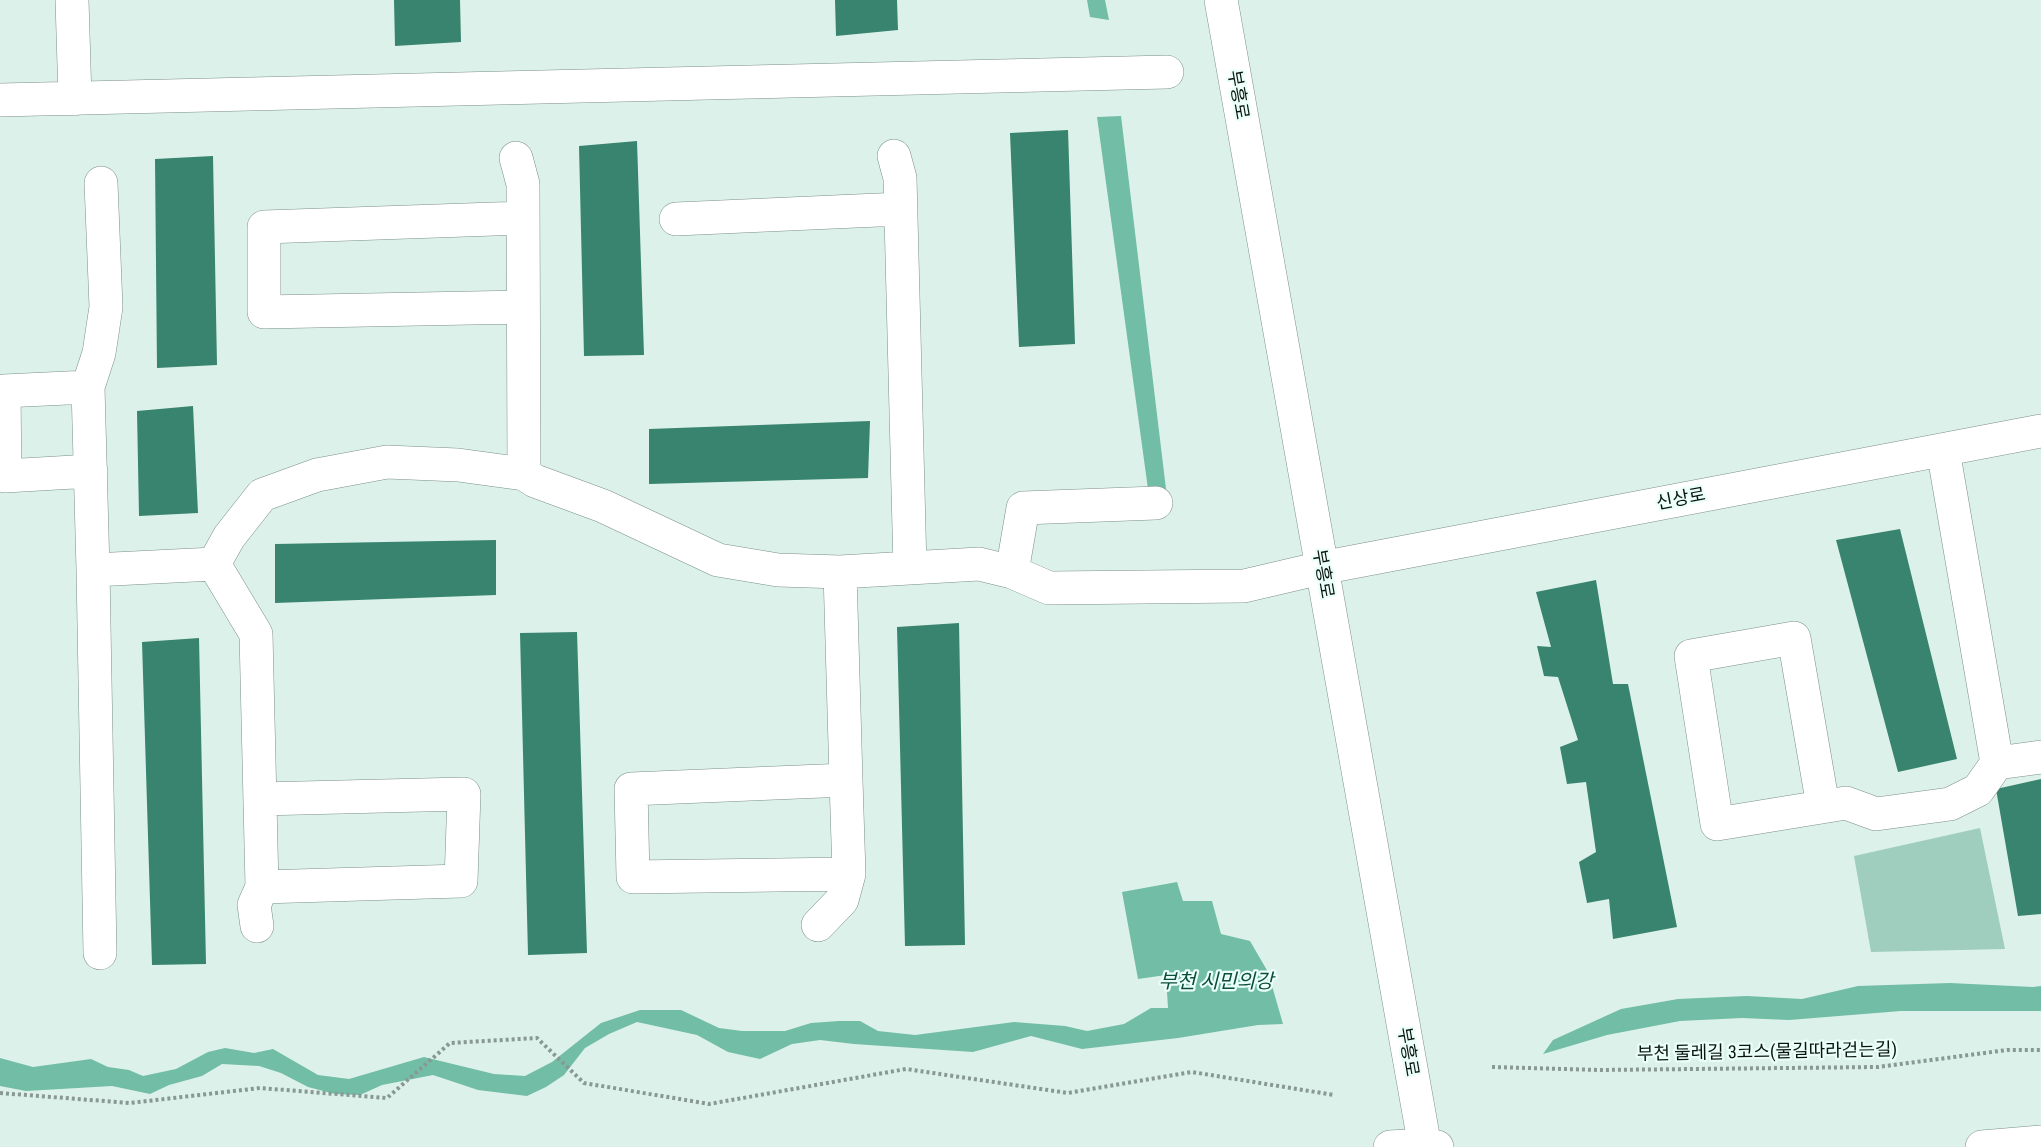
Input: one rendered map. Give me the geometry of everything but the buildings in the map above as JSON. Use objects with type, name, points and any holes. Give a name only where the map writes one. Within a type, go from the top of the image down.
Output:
[{"type":"street","points":[[72,0],[75,99]]},
{"type":"street","name":"부흥로","points":[[1221,0],[1322,568],[1429,1146]]},
{"type":"street","points":[[0,100],[1167,72]]},
{"type":"street","points":[[894,156],[900,178],[910,568]]},
{"type":"street","points":[[516,158],[523,184],[524,474]]},
{"type":"street","points":[[100,953],[88,387],[99,353],[106,307],[101,183]]},
{"type":"street","points":[[676,219],[901,208]]},
{"type":"street","points":[[523,218],[264,227],[264,312],[523,307]]},
{"type":"street","points":[[88,387],[4,391],[5,476],[91,471]]},
{"type":"street","name":"신상로","points":[[214,564],[229,537],[262,495],[317,475],[387,462],[458,465],[524,474],[535,481],[603,506],[717,560],[778,570],[840,572],[979,564],[1012,572],[1049,588],[1244,586],[1322,568],[2041,431]]},
{"type":"street","points":[[1823,806],[1794,638],[1690,656],[1718,824],[1846,803],[1876,814],[1950,804],[1978,790],[1997,763],[1943,450]]},
{"type":"street","points":[[1012,572],[1023,508],[1156,503]]},
{"type":"street","points":[[93,570],[214,564],[256,634],[262,887],[254,905],[256,926]]},
{"type":"street","points":[[818,925],[842,900],[849,874],[840,572]]},
{"type":"street","points":[[1997,763],[2041,757]]},
{"type":"street","points":[[846,780],[632,789],[633,877],[849,874]]},
{"type":"street","points":[[260,799],[464,794],[461,880],[262,887]]},
{"type":"street","points":[[1982,1147],[2041,1142]]},
{"type":"street","points":[[1390,1147],[1429,1146]]},
{"type":"path","points":[[0,1093],[130,1103],[260,1088],[387,1098],[450,1043],[537,1038],[584,1083],[709,1104],[906,1069],[1068,1094],[1192,1072],[1334,1095]]},
{"type":"path","name":"부천 둘레길 3코스(물길따라걷는길)","points":[[1492,1067],[1600,1070],[1878,1068],[2007,1050],[2041,1050]]},
{"type":"shaded area","points":[[1980,828],[2005,949],[1871,952],[1854,856]]},
{"type":"water","points":[[1087,0],[1105,0],[1109,20],[1090,17]]},
{"type":"water","points":[[1121,116],[1166,489],[1148,489],[1097,117]]},
{"type":"water","name":"부천 시민의강","points":[[1177,882],[1183,901],[1212,901],[1221,934],[1250,941],[1268,972],[1283,1024],[1258,1025],[1178,1038],[1082,1049],[1031,1036],[973,1052],[820,1040],[792,1044],[760,1059],[728,1052],[697,1035],[637,1022],[585,1048],[564,1075],[527,1096],[478,1090],[433,1075],[382,1085],[360,1095],[335,1094],[308,1087],[281,1073],[259,1066],[222,1064],[202,1076],[169,1085],[150,1094],[112,1086],[26,1091],[0,1086],[0,1058],[33,1067],[91,1059],[108,1067],[129,1070],[143,1076],[176,1069],[208,1052],[225,1048],[254,1053],[273,1049],[318,1075],[349,1079],[424,1057],[494,1074],[525,1076],[552,1062],[601,1023],[640,1010],[681,1010],[719,1028],[742,1031],[785,1031],[811,1023],[860,1021],[878,1031],[915,1035],[1014,1022],[1065,1026],[1087,1031],[1124,1024],[1151,1008],[1168,1008],[1166,975],[1138,979],[1122,892]]},
{"type":"water","points":[[1950,983],[2041,986],[2041,1011],[1901,1011],[1789,1020],[1742,1018],[1680,1021],[1607,1035],[1543,1054],[1553,1040],[1621,1009],[1678,999],[1747,996],[1802,999],[1858,986]]}]
